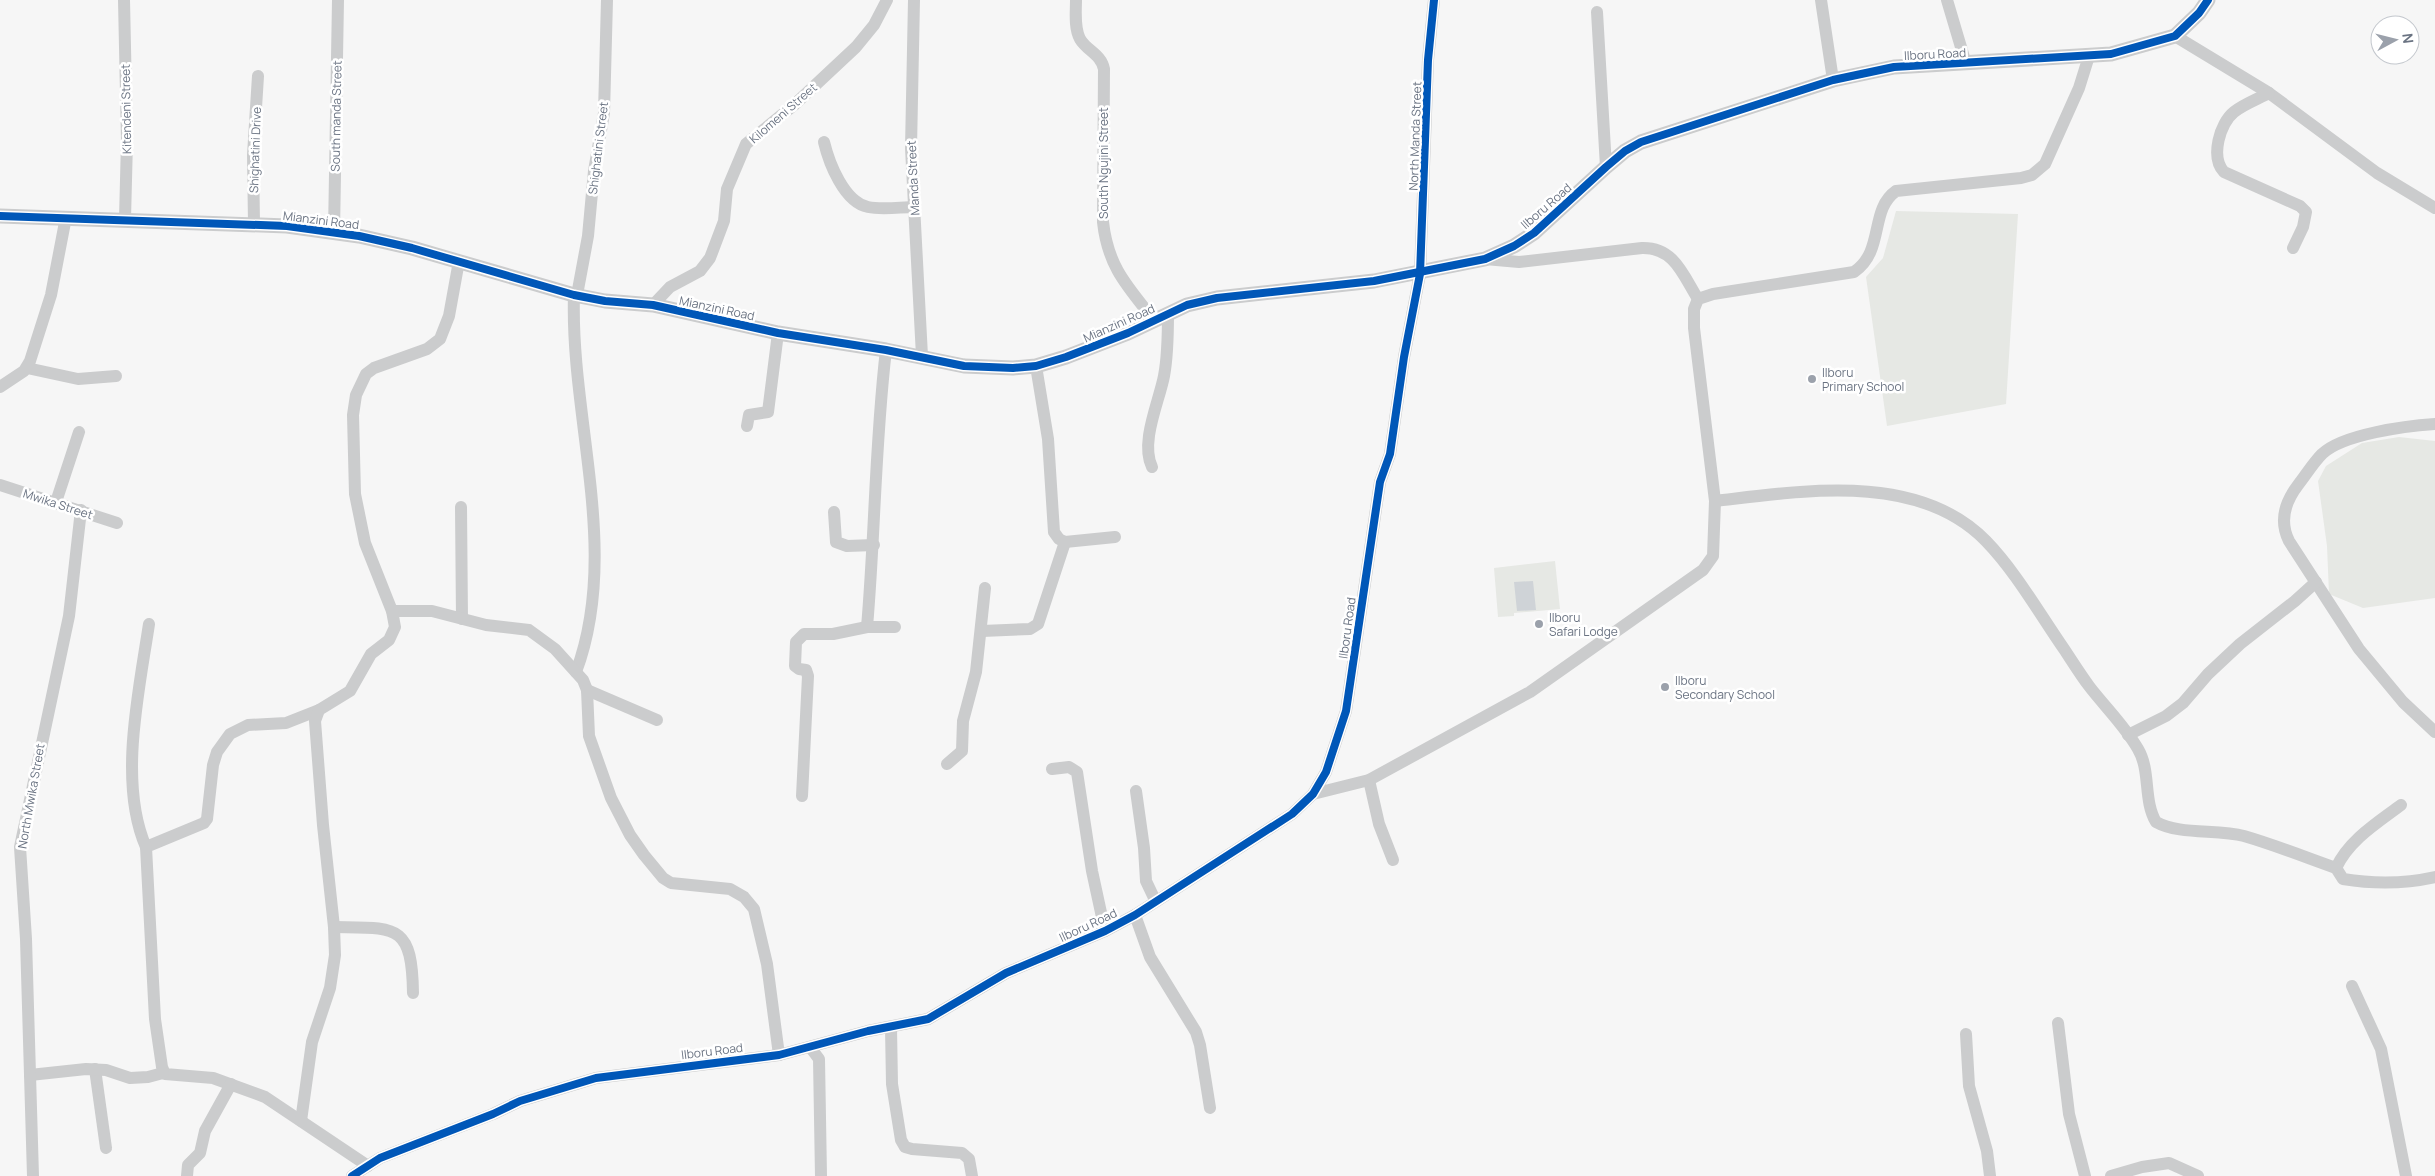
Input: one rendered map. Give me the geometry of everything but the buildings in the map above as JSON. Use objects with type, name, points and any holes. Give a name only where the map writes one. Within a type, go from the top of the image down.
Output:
[{"type":"street","name":"Kitendeni Street","points":[[124,0],[127,141],[125,219]]},
{"type":"street","name":"South manda Street","points":[[334,232],[338,0]]},
{"type":"street","name":"Shighatini Street","points":[[576,672],[592,615],[595,563],[575,338],[575,295],[588,236],[594,171],[604,112],[607,0]]},
{"type":"street","name":"Kilomeni Street","points":[[652,305],[670,287],[700,271],[710,258],[724,222],[727,189],[746,144],[794,105],[856,47],[874,25],[888,0]]},
{"type":"street","name":"Manda Street","points":[[914,0],[911,148],[922,356]]},
{"type":"street","name":"South Ngujini Street","points":[[1076,0],[1078,33],[1084,44],[1098,56],[1104,69],[1103,222],[1105,240],[1118,274],[1154,320]]},
{"type":"street","name":"North Manda Street","points":[[1420,274],[1428,60],[1434,0]]},
{"type":"street","points":[[1821,0],[1832,80]]},
{"type":"street","points":[[1947,0],[1966,64]]},
{"type":"street","name":"Ilboru Road","points":[[352,1176],[380,1158],[493,1114],[520,1101],[596,1078],[779,1055],[868,1031],[891,1028],[928,1019],[1006,973],[1106,931],[1135,915],[1155,900],[1292,814],[1313,794],[1326,772],[1335,750],[1346,712],[1380,482],[1390,454],[1404,357],[1420,274],[1485,259],[1514,246],[1534,233],[1625,151],[1641,142],[1832,80],[1894,67],[2111,54],[2175,36],[2199,13],[2208,0]]},
{"type":"street","points":[[1597,12],[1606,167]]},
{"type":"street","points":[[2175,36],[2269,93],[2378,173],[2435,208]]},
{"type":"street","points":[[1313,794],[1370,780],[1530,692],[1703,570],[1713,556],[1715,501],[1694,328],[1694,309],[1698,299],[1713,294],[1854,272],[1869,258],[1887,197],[1896,191],[2022,178],[2040,170],[2045,164],[2078,88],[2089,56]]},
{"type":"street","name":"Shighatini Drive","points":[[254,224],[253,155],[258,76]]},
{"type":"street","points":[[2269,93],[2232,113],[2217,144],[2219,164],[2224,172],[2300,206],[2306,212],[2303,226],[2293,248]]},
{"type":"street","points":[[824,142],[834,172],[851,196],[867,207],[915,207]]},
{"type":"street","name":"Mianzini Road","points":[[0,216],[254,224],[334,232],[412,248],[575,295],[605,301],[652,305],[778,333],[922,356],[964,366],[993,368],[1036,366],[1096,346],[1187,304],[1217,298],[1374,281],[1420,274]]},
{"type":"street","points":[[0,387],[27,368],[51,295],[66,217]]},
{"type":"street","points":[[1485,259],[1520,262],[1642,248],[1659,249],[1665,251],[1698,299]]},
{"type":"street","points":[[146,847],[208,819],[213,765],[218,752],[230,734],[239,728],[256,723],[286,723],[318,710],[350,690],[371,654],[393,634],[392,611],[372,562],[360,524],[355,494],[353,415],[356,395],[366,374],[374,368],[427,349],[440,339],[449,316],[459,261]]},
{"type":"street","points":[[1152,467],[1147,452],[1155,406],[1164,377],[1168,313]]},
{"type":"street","points":[[747,426],[749,415],[768,412],[778,333]]},
{"type":"street","points":[[867,627],[874,545],[880,401],[886,350]]},
{"type":"street","points":[[1036,366],[1048,439],[1051,517],[1054,532],[1059,540],[1065,542],[1115,537]]},
{"type":"street","points":[[27,368],[78,379],[116,376]]},
{"type":"street","points":[[2435,424],[2360,435],[2342,442],[2322,454],[2290,496],[2283,522],[2289,541],[2339,620],[2371,664],[2403,702],[2435,732]]},
{"type":"street","points":[[56,502],[79,432]]},
{"type":"street","name":"Mwika Street","points":[[0,485],[116,523]]},
{"type":"street","points":[[1715,501],[1798,492],[1839,491],[1907,498],[1928,503],[1946,511],[1968,524],[2006,564],[2088,685],[2128,735],[2142,756],[2156,822],[2169,827],[2244,836],[2336,868],[2343,878],[2367,882],[2417,881],[2435,877]]},
{"type":"street","points":[[461,507],[462,619]]},
{"type":"street","name":"North Mwika Street","points":[[33,1176],[25,912],[20,847],[69,616],[81,510]]},
{"type":"street","points":[[834,512],[836,542],[847,546],[874,545]]},
{"type":"street","points":[[982,632],[1030,629],[1038,624],[1065,542]]},
{"type":"street","points":[[2128,735],[2166,716],[2183,703],[2208,674],[2240,644],[2295,602],[2316,582]]},
{"type":"street","points":[[946,764],[962,751],[963,721],[976,672],[982,632],[985,588]]},
{"type":"street","points":[[392,611],[432,611],[486,625],[529,630],[555,649],[576,672],[587,690],[589,736],[600,772],[626,828],[644,855],[663,878],[671,883],[730,888],[744,897],[754,909],[767,964],[779,1055]]},
{"type":"street","points":[[149,624],[141,672],[131,775],[136,818],[146,847],[155,1019],[163,1073]]},
{"type":"street","points":[[802,796],[808,676],[806,670],[795,666],[796,642],[804,634],[833,634],[867,627],[895,627]]},
{"type":"street","points":[[587,690],[657,720]]},
{"type":"street","points":[[301,1120],[312,1042],[334,970],[334,927],[315,721],[318,710]]},
{"type":"street","points":[[1052,769],[1069,767],[1077,772],[1092,871],[1106,931]]},
{"type":"street","points":[[1370,780],[1379,824],[1393,860]]},
{"type":"street","points":[[1136,791],[1144,848],[1146,881],[1155,900]]},
{"type":"street","points":[[2336,868],[2340,860],[2362,834],[2401,805]]},
{"type":"street","points":[[1135,915],[1150,956],[1196,1032],[1200,1045],[1210,1108]]},
{"type":"street","points":[[334,927],[384,928],[397,934],[403,941],[410,956],[413,993]]},
{"type":"street","points":[[2352,986],[2368,1026],[2381,1049],[2406,1176]]},
{"type":"street","points":[[2058,1023],[2068,1114],[2085,1176]]},
{"type":"street","points":[[891,1028],[892,1084],[901,1140],[905,1147],[912,1149],[962,1153],[969,1159],[972,1176]]},
{"type":"street","points":[[1966,1034],[1969,1086],[1987,1151],[1990,1176]]},
{"type":"street","points":[[810,1047],[818,1060],[821,1176]]},
{"type":"street","points":[[95,1069],[106,1148]]},
{"type":"street","points":[[30,1075],[95,1069],[130,1078],[148,1077],[163,1073],[169,1075],[195,1075],[231,1084],[265,1097],[368,1166]]},
{"type":"street","points":[[187,1176],[188,1164],[200,1153],[205,1131],[231,1084]]},
{"type":"street","points":[[2111,1176],[2142,1167],[2169,1163],[2198,1176]]},
{"type":"shaded area","points":[[1896,211],[2018,214],[2006,404],[1887,426],[1866,277],[1883,258]]},
{"type":"shaded area","points":[[2399,437],[2435,441],[2435,598],[2363,608],[2329,594],[2327,546],[2318,481],[2326,466],[2362,443]]},
{"type":"shaded area","points":[[1555,561],[1560,609],[1514,613],[1514,616],[1498,617],[1494,568]]},
{"type":"shaded area","points":[[1533,581],[1536,610],[1517,611],[1514,582]]},
{"type":"cycle path","points":[[352,1176],[380,1158],[493,1114],[520,1101],[596,1078],[779,1055],[868,1031],[928,1019],[1006,973],[1105,931],[1135,915],[1292,814],[1313,794],[1326,772],[1346,711],[1380,482],[1390,454],[1404,357],[1420,274],[1428,60],[1434,0]]},
{"type":"cycle path","points":[[0,216],[287,226],[359,236],[412,248],[574,295],[605,301],[653,305],[778,333],[886,350],[964,366],[1013,368],[1036,366],[1066,357],[1128,333],[1187,305],[1217,298],[1374,281],[1485,259],[1514,246],[1534,233],[1606,167],[1625,151],[1641,142],[1833,80],[1894,67],[2111,54],[2175,36],[2199,13],[2208,0]]},
{"type":"place","name":"Ilboru Primary School","points":[[1812,379]]},
{"type":"place","name":"Ilboru Safari Lodge","points":[[1539,624]]},
{"type":"place","name":"Ilboru Secondary School","points":[[1665,687]]}]
